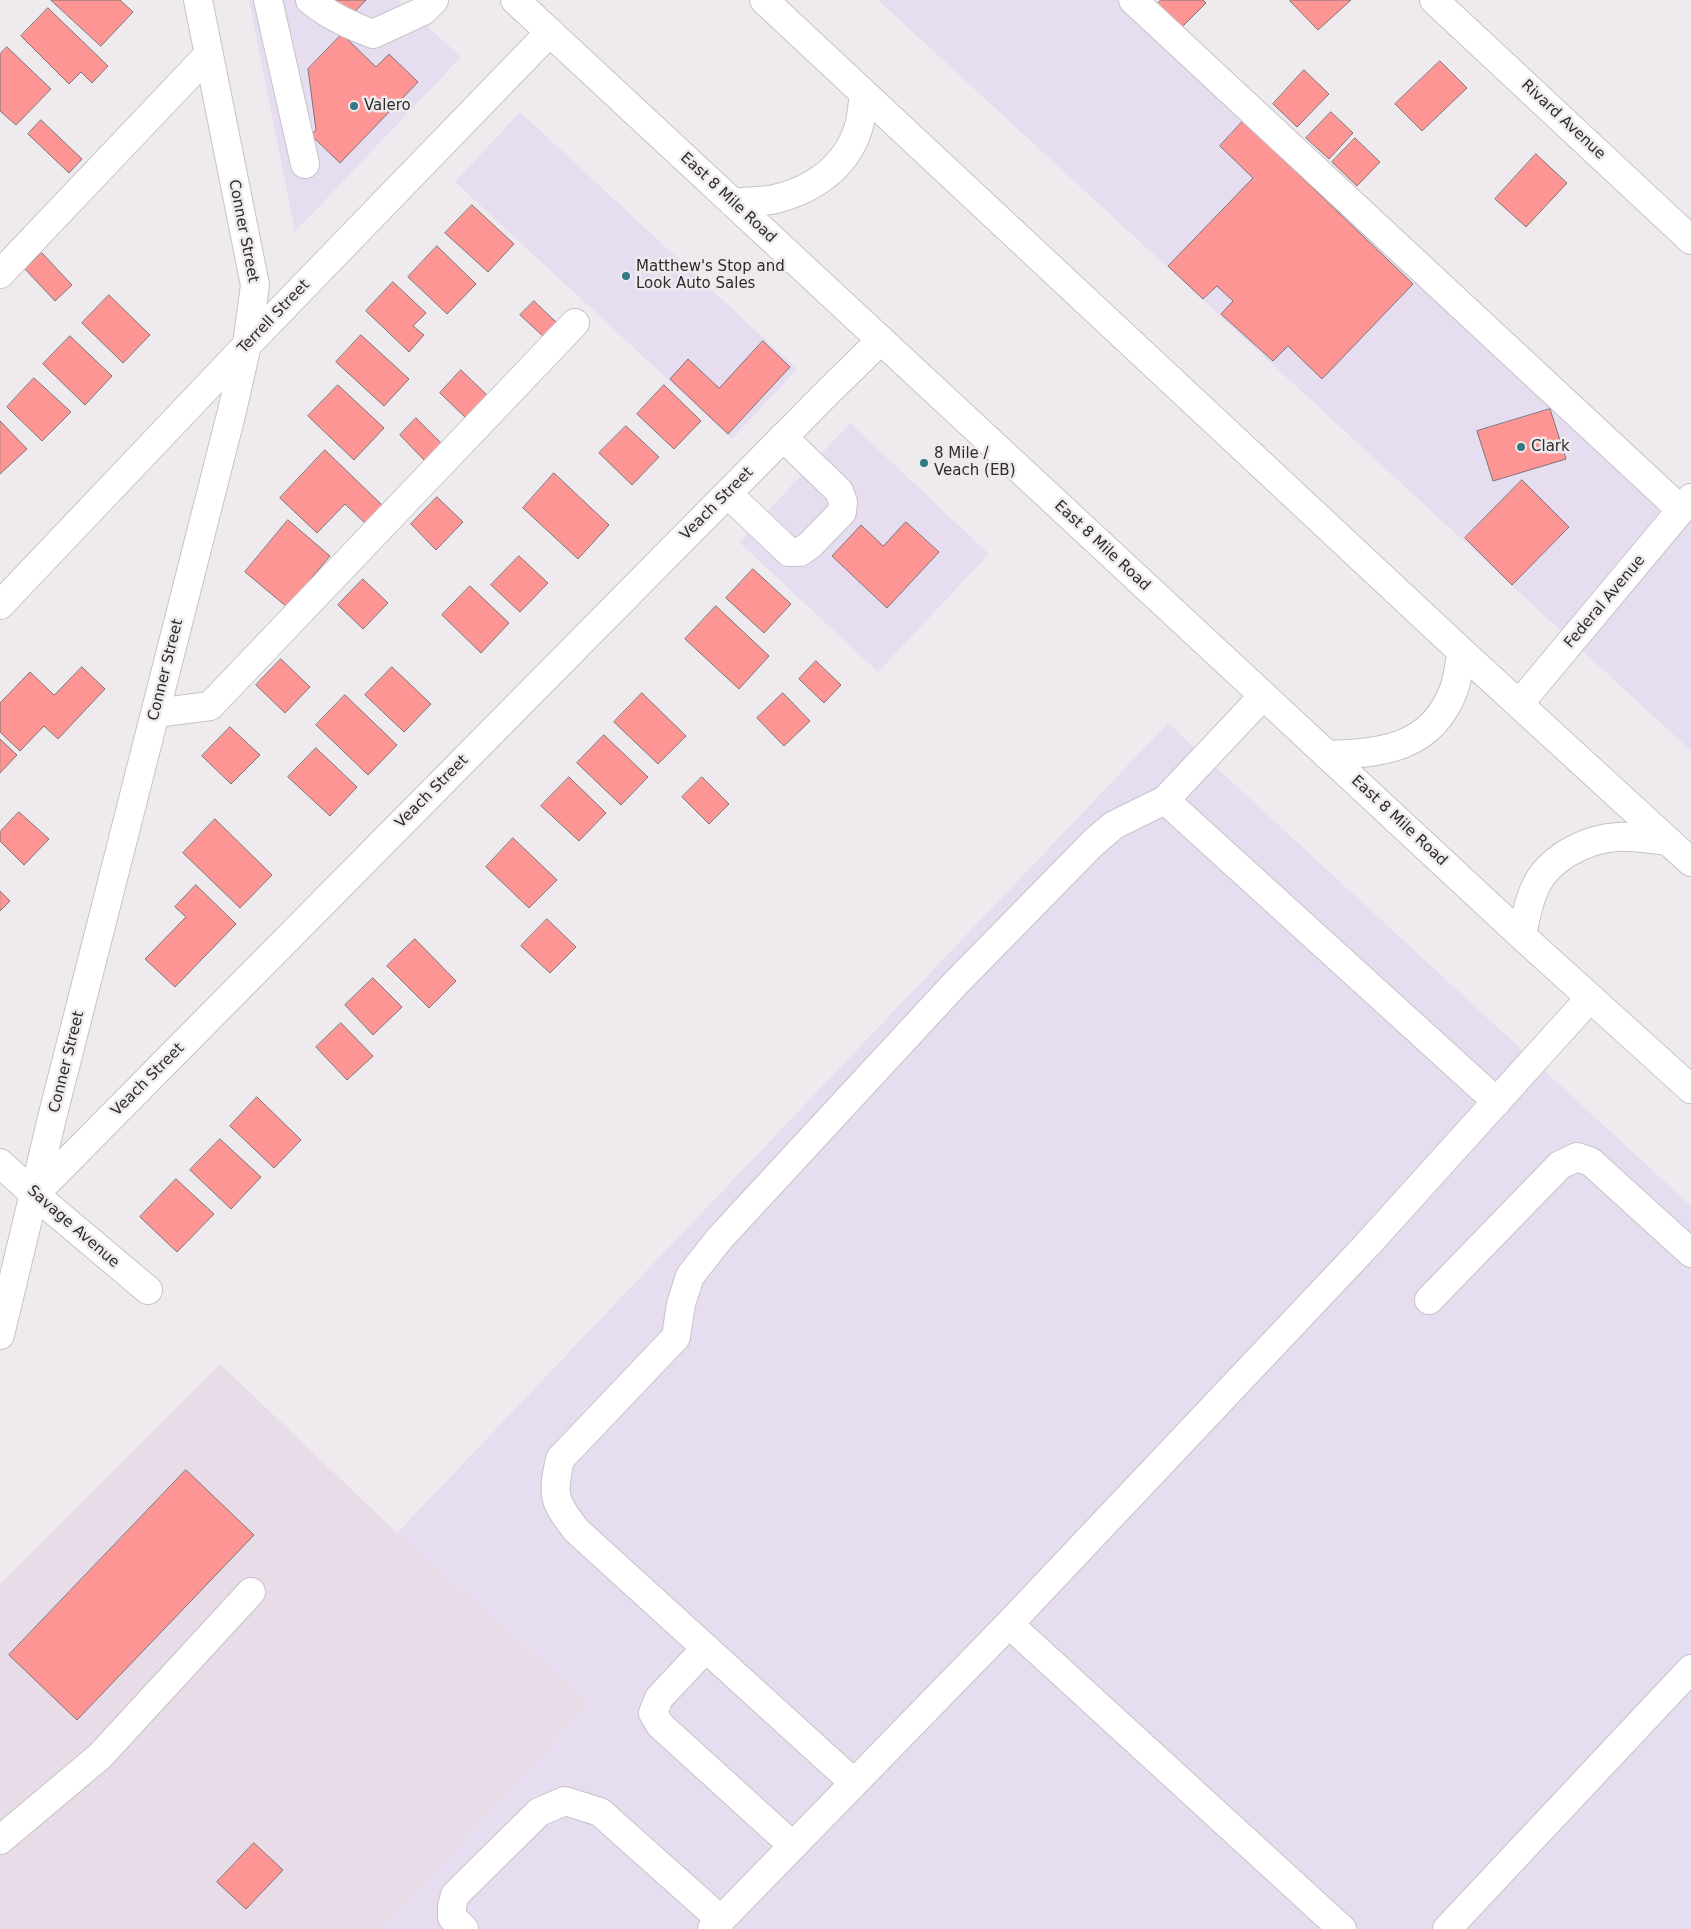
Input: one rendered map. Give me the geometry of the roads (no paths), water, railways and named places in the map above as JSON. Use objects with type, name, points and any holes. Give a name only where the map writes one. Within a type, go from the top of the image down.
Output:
[{"type":"main road","name":"Conner Street","points":[[0,1335],[247,345],[255,285],[198,0]]},
{"type":"main road","points":[[268,0],[304,164]]},
{"type":"main road","points":[[310,0],[325,12],[341,21],[373,34],[416,5]]},
{"type":"main road","name":"East 8 Mile Road","points":[[516,0],[1522,936],[1691,1088]]},
{"type":"main road","points":[[764,0],[1462,652],[1691,862]]},
{"type":"main road","points":[[1133,0],[1686,504]]},
{"type":"main road","name":"Rivard Avenue","points":[[1434,0],[1691,240]]},
{"type":"main road","name":"Terrell Street","points":[[0,605],[247,345],[550,32]]},
{"type":"main road","points":[[0,274],[209,54]]},
{"type":"main road","points":[[733,203],[773,199],[802,191],[820,180],[835,167],[848,150],[859,128],[864,95]]},
{"type":"main road","points":[[156,713],[210,706],[575,324]]},
{"type":"main road","name":"Veach Street","points":[[0,1256],[34,1194],[881,340]]},
{"type":"main road","points":[[728,494],[789,552],[800,552],[810,545],[842,512],[843,502],[839,491],[783,437]]},
{"type":"main road","name":"Federal Avenue","points":[[1519,704],[1686,504]]},
{"type":"main road","points":[[1327,755],[1368,754],[1393,748],[1415,738],[1434,723],[1444,709],[1454,689],[1462,652]]},
{"type":"main road","points":[[854,1783],[576,1530],[560,1508],[554,1486],[560,1459],[676,1337],[681,1304],[690,1276],[720,1238],[953,986],[1093,842],[1114,825],[1165,800],[1264,696]]},
{"type":"main road","points":[[1165,800],[1497,1102]]},
{"type":"main road","points":[[1522,936],[1527,908],[1536,886],[1548,868],[1568,853],[1590,842],[1617,837],[1668,840]]},
{"type":"main road","points":[[464,1929],[452,1918],[452,1906],[455,1895],[539,1812],[565,1801],[600,1812],[716,1925],[1009,1624],[1368,1245],[1590,998]]},
{"type":"main road","points":[[1429,1300],[1560,1164],[1576,1158],[1591,1162],[1691,1253]]},
{"type":"main road","name":"Savage Avenue","points":[[0,1163],[148,1290]]},
{"type":"main road","points":[[0,1840],[100,1756],[251,1592]]},
{"type":"main road","points":[[1009,1624],[1342,1929]]},
{"type":"main road","points":[[706,1648],[659,1698],[653,1713],[660,1725],[793,1846]]},
{"type":"main road","points":[[1447,1929],[1691,1669]]},
{"type":"place","name":"Valero","points":[[354,106]]},
{"type":"place","name":"Matthew's Stop and Look Auto Sales","points":[[626,276]]},
{"type":"place","name":"Clark","points":[[1521,447]]},
{"type":"place","name":"8 Mile / Veach (EB)","points":[[924,463]]}]
